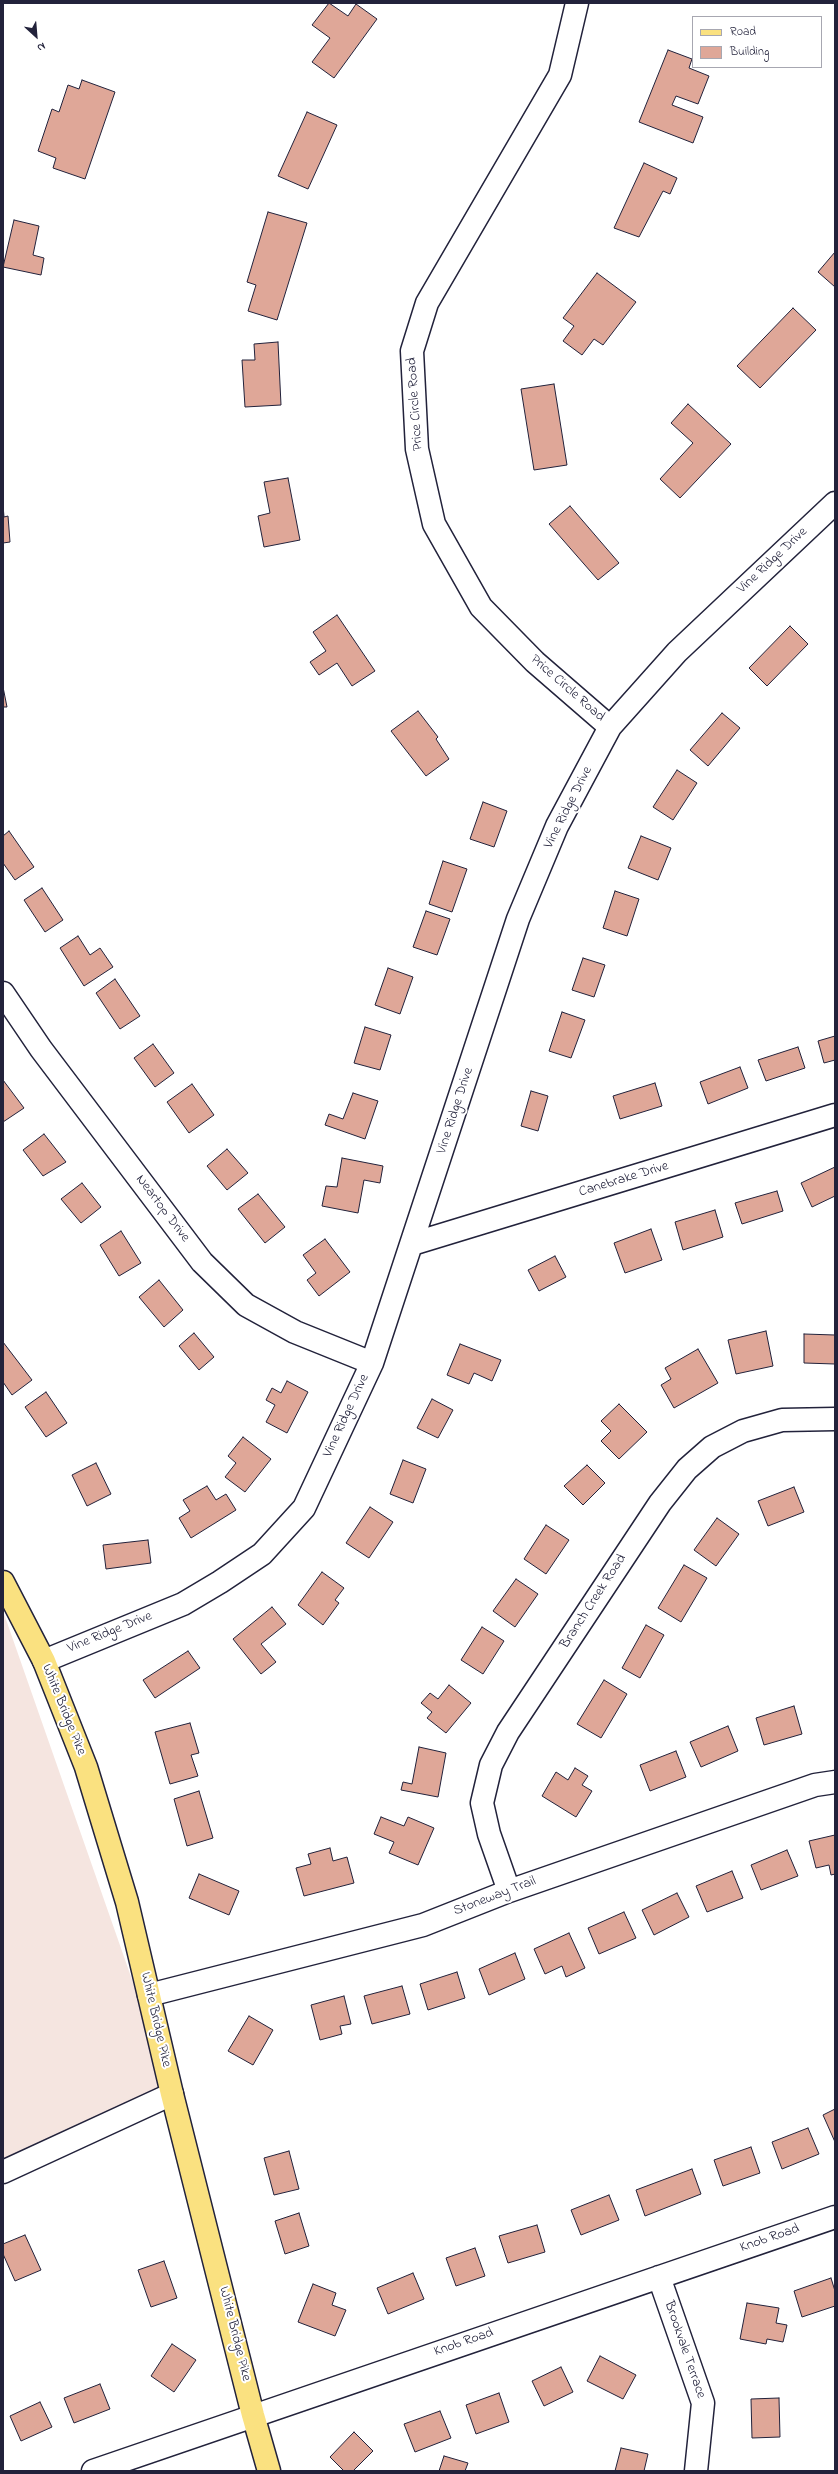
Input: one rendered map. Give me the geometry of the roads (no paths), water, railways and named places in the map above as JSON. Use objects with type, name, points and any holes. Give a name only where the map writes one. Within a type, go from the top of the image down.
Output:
[{"type":"main road","name":"White Bridge Pike","points":[[3,1582],[44,1660],[86,1767],[127,1902],[172,2094],[253,2415],[269,2471]]},
{"type":"street","name":"Price Circle Road","points":[[577,3],[560,75],[427,303],[412,351],[417,449],[434,524],[481,607],[535,662],[610,727]]},
{"type":"street","name":"Vine Ridge Drive","points":[[44,1660],[183,1604],[262,1554],[304,1508],[372,1363],[518,920],[557,826],[610,727],[677,652],[835,503]]},
{"type":"street","name":"Neartop Drive","points":[[3,993],[41,1049],[202,1262],[246,1305],[295,1332],[372,1363]]},
{"type":"street","name":"Canebrake Drive","points":[[412,1244],[835,1115]]},
{"type":"street","name":"Branch Creek Road","points":[[509,1890],[489,1834],[482,1803],[491,1765],[508,1732],[660,1503],[687,1469],[707,1452],[743,1431],[782,1420],[835,1419]]},
{"type":"street","name":"Stoneway Trail","points":[[149,1995],[423,1925],[509,1890],[815,1785],[835,1782]]},
{"type":"street","points":[[3,2172],[172,2094]]},
{"type":"street","name":"Knob Road","points":[[93,2471],[835,2217]]},
{"type":"street","name":"Brookvale Terrace","points":[[659,2277],[703,2403],[696,2471]]}]
